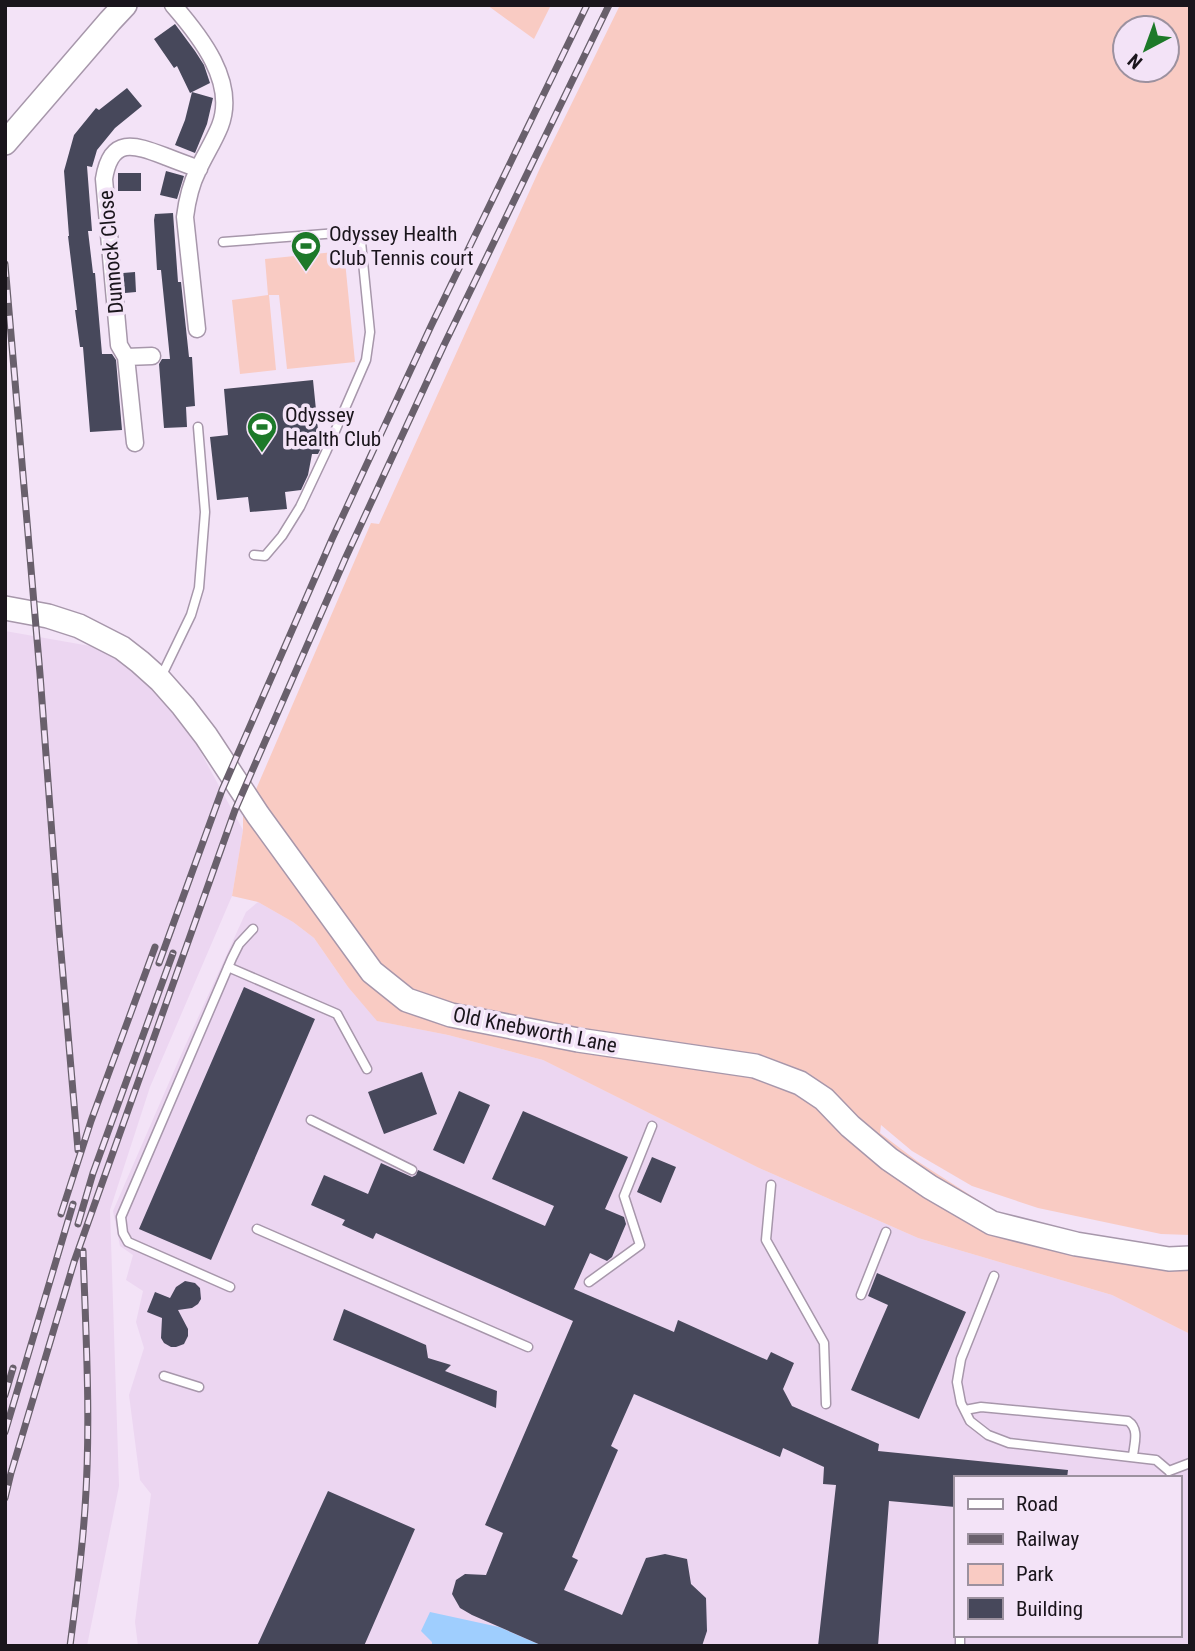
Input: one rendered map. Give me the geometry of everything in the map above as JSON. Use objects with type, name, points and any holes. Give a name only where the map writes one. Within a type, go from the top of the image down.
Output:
[{"type":"street","points":[[5,143],[125,5]]},
{"type":"street","points":[[173,5],[218,68],[226,96],[221,122],[199,169],[187,201],[185,217],[197,329]]},
{"type":"street","name":"Dunnock Close","points":[[135,443],[126,357],[119,345],[104,179],[109,159],[116,151],[125,147],[146,149],[199,169]]},
{"type":"street","points":[[126,357],[152,356]]},
{"type":"street","name":"Old Knebworth Lane","points":[[5,608],[79,626],[122,648],[160,680],[206,736],[258,815],[372,972],[407,1000],[451,1015],[578,1040],[755,1066],[808,1088],[824,1099],[850,1126],[889,1159],[930,1187],[992,1223],[1076,1244],[1169,1259],[1190,1258]]},
{"type":"lane","points":[[223,242],[350,232],[361,242],[370,332],[366,360],[300,507],[282,536],[265,555],[254,555]]},
{"type":"lane","points":[[160,680],[191,615],[199,588],[205,512],[198,427]]},
{"type":"lane","points":[[230,1287],[128,1242],[123,1233],[121,1217],[228,967],[239,944],[253,929]]},
{"type":"lane","points":[[228,967],[337,1014],[367,1069]]},
{"type":"lane","points":[[312,1120],[412,1170]]},
{"type":"lane","points":[[589,1282],[640,1245],[624,1196],[652,1126]]},
{"type":"lane","points":[[771,1185],[766,1240],[824,1343],[826,1404]]},
{"type":"lane","points":[[257,1229],[528,1347]]},
{"type":"lane","points":[[860,1295],[886,1232]]},
{"type":"lane","points":[[994,1276],[961,1359],[957,1382],[961,1403],[970,1421],[988,1435],[1009,1443],[1156,1460],[1168,1474],[1190,1463]]},
{"type":"lane","points":[[164,1376],[199,1387]]},
{"type":"lane","points":[[965,1410],[981,1407],[1128,1422],[1135,1429],[1133,1456]]},
{"type":"shaded area","points":[[5,631],[107,649],[175,705],[243,830],[232,896],[150,1087],[110,1210],[119,1486],[87,1646],[5,1646]]},
{"type":"shaded area","points":[[258,902],[293,922],[314,938],[348,987],[378,1021],[448,1035],[543,1060],[759,1168],[918,1238],[1112,1295],[1190,1334],[1190,1646],[138,1646],[135,1622],[151,1494],[140,1480],[129,1395],[144,1348],[136,1322],[143,1291],[126,1280],[133,1255],[120,1246],[113,1211],[246,912]]},
{"type":"green space","points":[[487,5],[551,5],[534,39]]},
{"type":"green space","points":[[620,5],[1190,5],[1190,1235],[1161,1234],[1038,1208],[972,1186],[912,1151],[881,1125],[880,1133],[917,1161],[995,1211],[994,1215],[908,1163],[830,1096],[409,993],[376,967],[254,794],[371,523],[379,524],[540,168]]},
{"type":"green space","points":[[344,251],[355,362],[287,369],[279,295],[269,295],[276,370],[240,374],[232,300],[268,295],[265,259]]},
{"type":"green space","points":[[243,806],[399,1004],[752,1073],[790,1086],[949,1205],[1190,1263],[1190,1334],[1112,1295],[918,1238],[759,1168],[543,1060],[448,1035],[377,1021],[348,987],[314,938],[293,922],[258,902],[232,896],[243,830]]},
{"type":"water","points":[[430,1612],[499,1627],[543,1646],[432,1646],[432,1642],[421,1631]]},
{"type":"building","points":[[175,24],[204,65],[210,83],[190,93],[177,66],[174,68],[154,39]]},
{"type":"building","points":[[127,88],[142,106],[115,128],[97,150],[92,167],[87,166],[92,231],[88,231],[95,273],[102,354],[112,354],[116,360],[122,430],[90,432],[83,347],[80,347],[75,310],[64,171],[74,135],[96,108],[99,110]]},
{"type":"building","points":[[192,92],[213,98],[207,124],[195,153],[175,145]]},
{"type":"building","points":[[166,171],[184,176],[177,199],[160,195]]},
{"type":"building","points":[[118,173],[141,173],[141,191],[118,191]]},
{"type":"building","points":[[173,213],[178,282],[181,282],[189,357],[192,357],[195,406],[186,407],[187,427],[164,428],[159,364],[162,359],[170,359],[161,270],[157,270],[154,220],[155,214]]},
{"type":"building","points":[[135,272],[136,292],[125,293],[123,273]]},
{"type":"building","name":"Odyssey Health Club","points":[[313,380],[320,450],[318,454],[312,454],[308,475],[301,490],[285,492],[287,509],[250,512],[248,497],[217,500],[210,437],[228,435],[224,389]]},
{"type":"building","points":[[244,987],[315,1019],[211,1260],[139,1229]]},
{"type":"building","points":[[422,1072],[437,1114],[384,1134],[368,1092]]},
{"type":"building","points":[[459,1091],[490,1105],[464,1164],[433,1150]]},
{"type":"building","points":[[523,1111],[628,1157],[605,1209],[624,1217],[626,1224],[612,1257],[607,1261],[590,1253],[574,1289],[674,1332],[678,1320],[767,1360],[771,1352],[794,1363],[783,1389],[792,1406],[879,1444],[878,1451],[1068,1470],[1067,1476],[954,1476],[954,1507],[889,1501],[878,1646],[818,1646],[836,1485],[823,1484],[824,1467],[783,1448],[780,1457],[634,1394],[611,1446],[618,1450],[572,1557],[578,1560],[564,1590],[622,1615],[646,1558],[665,1554],[687,1559],[691,1584],[706,1598],[707,1631],[702,1646],[543,1646],[472,1615],[460,1608],[452,1594],[456,1580],[465,1574],[486,1575],[503,1533],[485,1525],[573,1321],[376,1233],[373,1239],[342,1225],[345,1220],[311,1205],[324,1175],[368,1194],[381,1163],[412,1177],[418,1170],[545,1226],[554,1206],[492,1179]]},
{"type":"building","points":[[652,1157],[676,1167],[661,1203],[637,1192]]},
{"type":"building","points":[[877,1273],[966,1312],[919,1419],[851,1390],[888,1305],[868,1296]]},
{"type":"building","points":[[185,1281],[195,1283],[200,1288],[201,1299],[192,1308],[178,1310],[188,1329],[188,1336],[184,1344],[171,1347],[161,1338],[162,1318],[147,1312],[155,1292],[170,1298],[176,1287]]},
{"type":"building","points":[[344,1309],[426,1345],[428,1358],[451,1365],[445,1371],[497,1391],[496,1408],[333,1340]]},
{"type":"building","points":[[328,1491],[415,1529],[364,1646],[257,1646]]},
{"type":"railway","points":[[159,963],[222,790],[332,539],[431,326],[587,5]]},
{"type":"railway","points":[[5,1498],[74,1262],[235,810],[345,559],[444,345],[609,5]]},
{"type":"railway","points":[[5,264],[78,1150]]},
{"type":"railway","points":[[61,1214],[91,1121],[155,947]]},
{"type":"railway","points":[[78,1224],[93,1173],[173,953]]},
{"type":"railway","points":[[5,1432],[73,1204]]},
{"type":"railway","points":[[70,1646],[87,1476],[83,1251]]},
{"type":"railway","points":[[5,1395],[13,1368]]},
{"type":"place","name":"Odyssey Health Club Tennis court","points":[[306,273]]},
{"type":"place","name":"Odyssey Health Club","points":[[262,454]]}]
